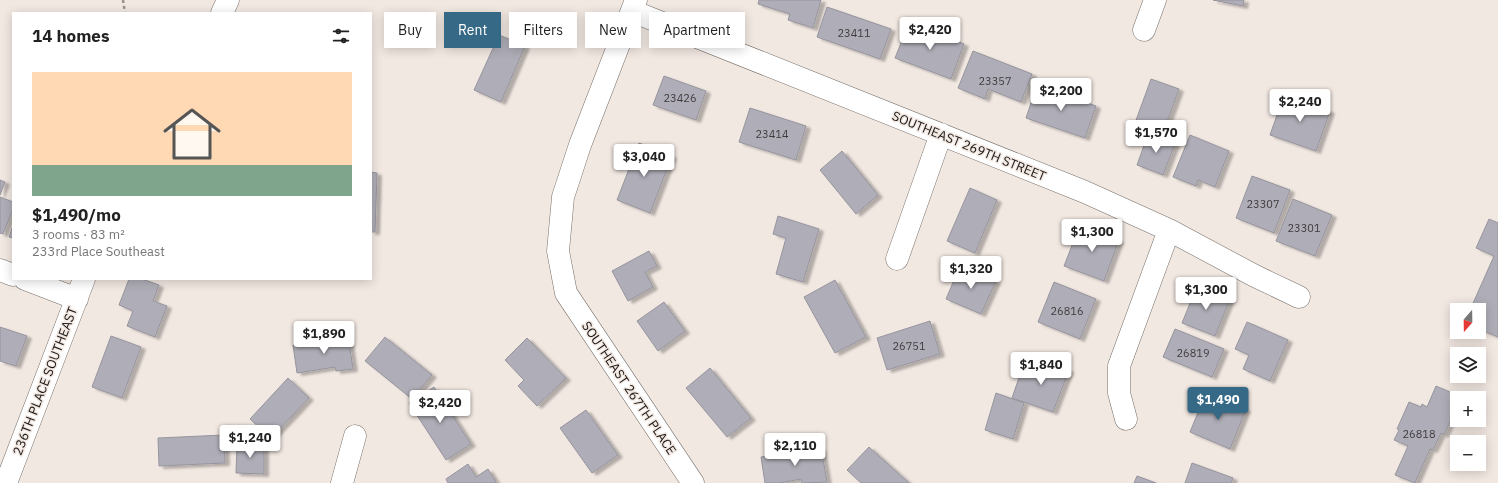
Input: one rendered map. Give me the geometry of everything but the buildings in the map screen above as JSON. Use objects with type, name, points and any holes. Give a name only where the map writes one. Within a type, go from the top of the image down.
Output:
[{"type":"street","points":[[222,12],[228,0]]},
{"type":"street","points":[[1144,30],[1155,0]]},
{"type":"street","name":"SOUTHEAST 269TH STREET","points":[[634,5],[1085,192],[1169,230],[1299,297]]},
{"type":"street","name":"SOUTHEAST 267TH PLACE","points":[[634,5],[580,145],[563,197],[558,251],[566,294],[693,483]]},
{"type":"street","points":[[897,259],[942,134]]},
{"type":"street","points":[[1126,419],[1119,393],[1119,366],[1169,230]]},
{"type":"street","points":[[0,270],[12,275]]},
{"type":"street","points":[[30,280],[80,289]]},
{"type":"street","name":"236TH PLACE SOUTHEAST","points":[[6,483],[80,289]]},
{"type":"street","points":[[342,483],[355,436]]},
{"type":"path","points":[[123,0],[125,12]]}]
